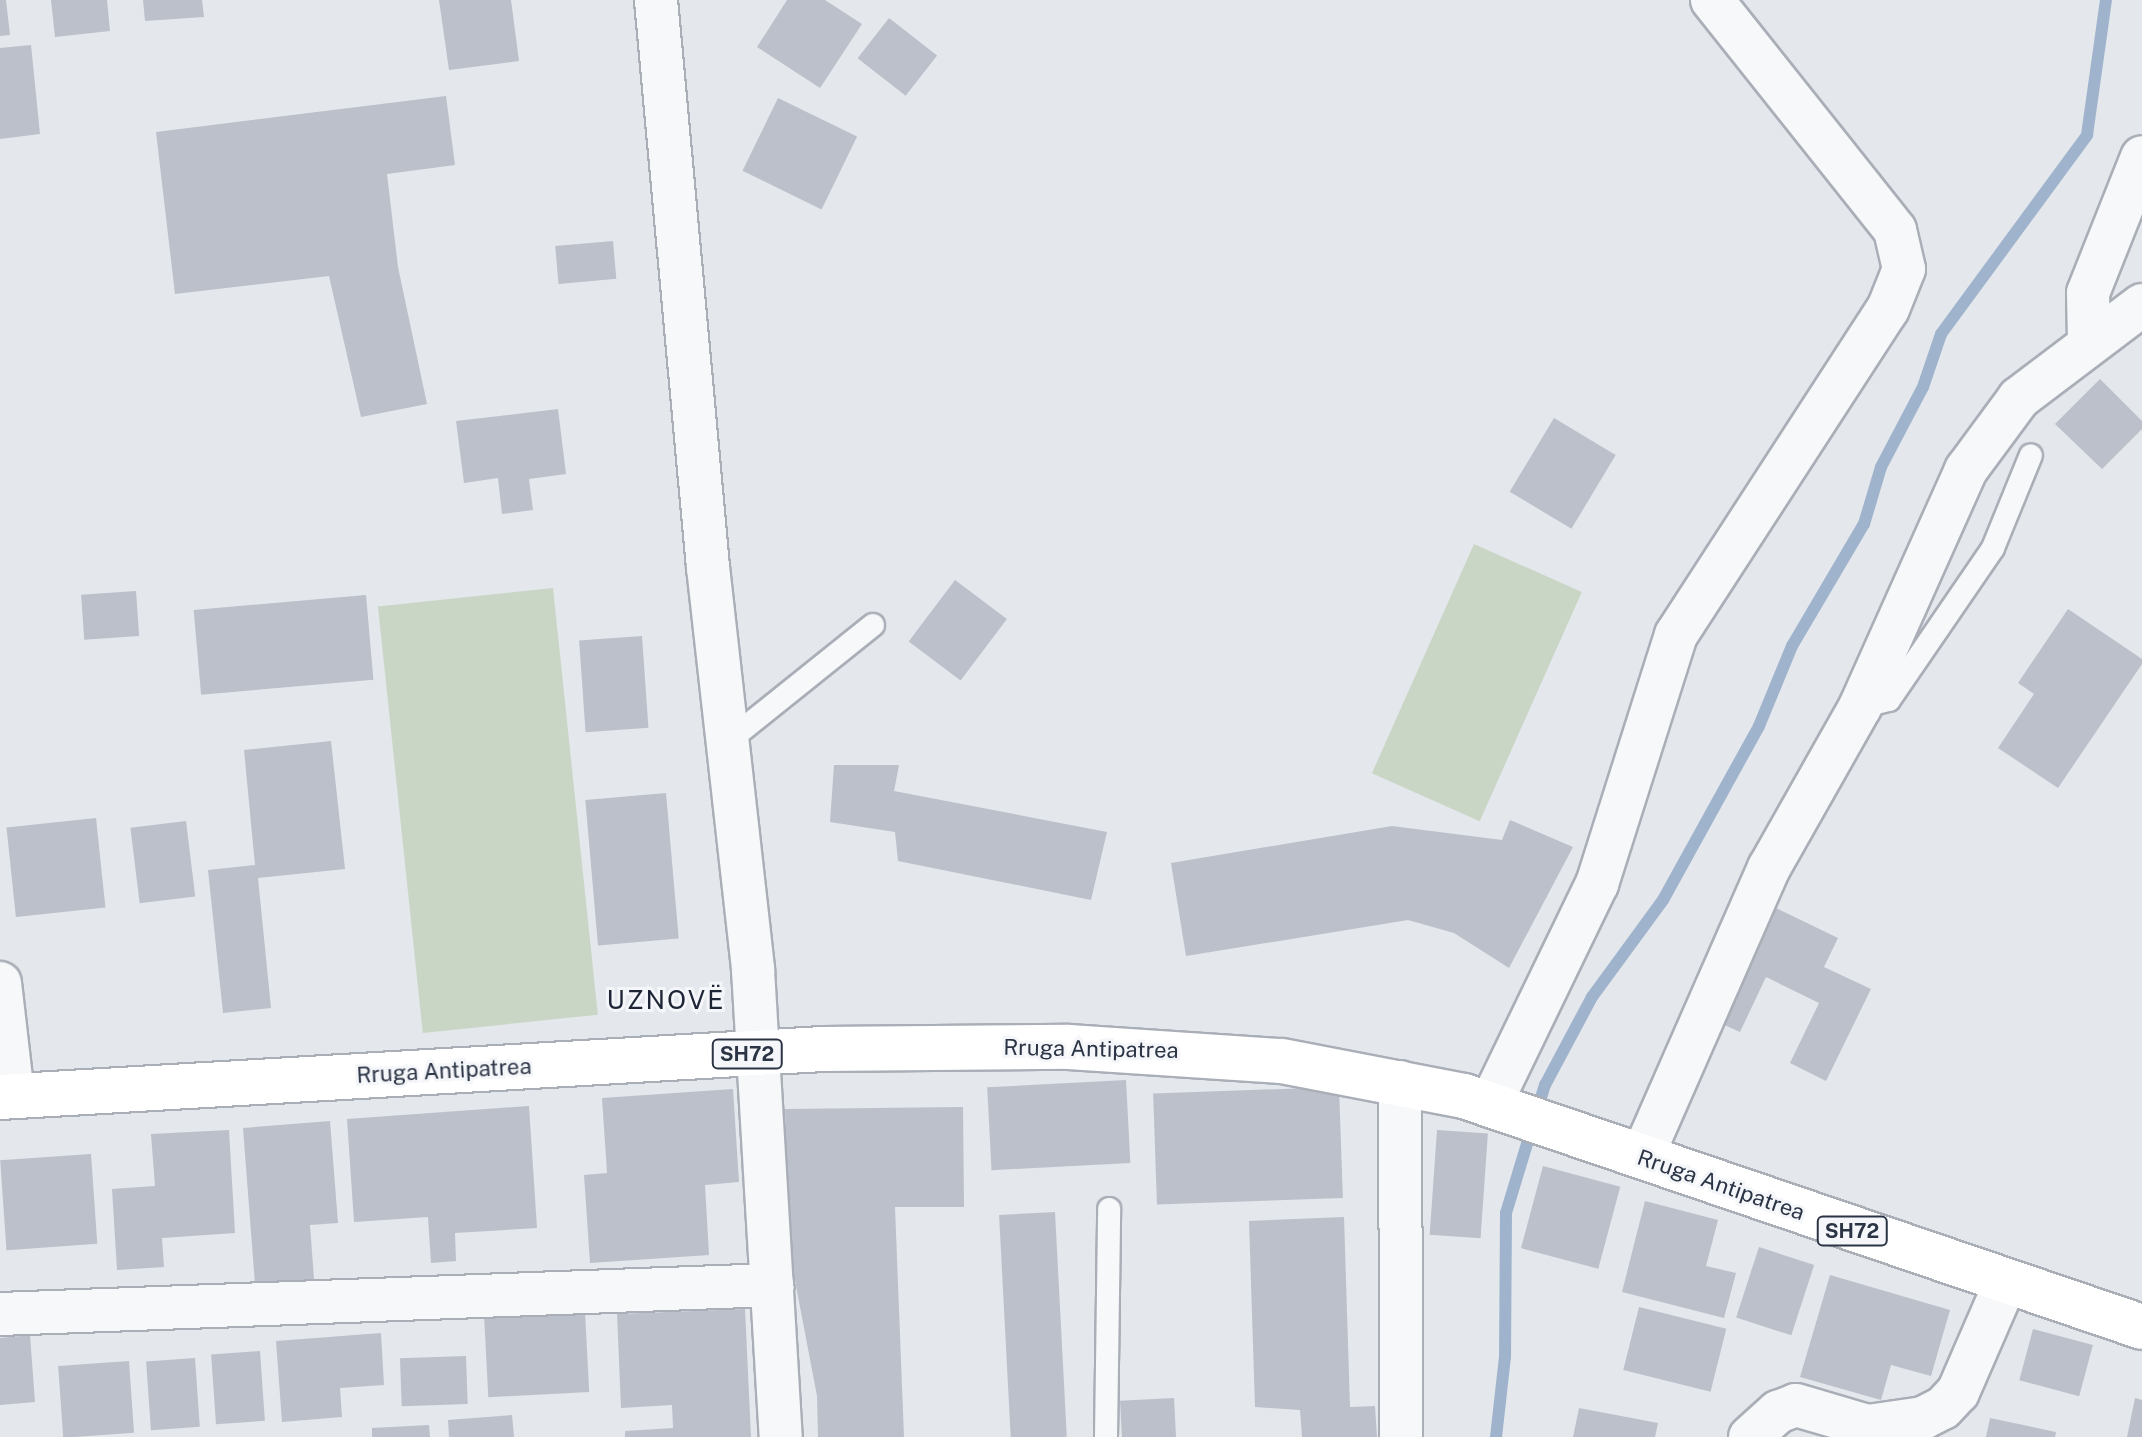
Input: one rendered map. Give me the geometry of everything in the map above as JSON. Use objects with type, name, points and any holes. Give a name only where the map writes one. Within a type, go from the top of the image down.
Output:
[{"type":"main road","name":"Rruga Antipatrea","points":[[6,1096],[758,1053],[1069,1047],[1190,1051],[1400,1082],[1502,1110],[2005,1284],[2142,1327]]},
{"type":"street","points":[[656,0],[758,1053],[781,1437]]},
{"type":"street","points":[[1502,1110],[1597,884],[1676,635],[1888,309],[1904,269],[1895,230],[1712,0]]},
{"type":"street","points":[[2089,341],[2088,293],[2142,157]]},
{"type":"street","points":[[1642,1157],[1769,868],[1860,707],[1943,518],[1982,445],[2019,398],[2141,302]]},
{"type":"street","points":[[0,983],[6,1096]]},
{"type":"street","points":[[1400,1082],[1401,1437]]},
{"type":"street","points":[[1750,1437],[1778,1412],[1796,1405],[1868,1426],[1923,1418],[1943,1408],[1958,1392],[2005,1284]]},
{"type":"street","points":[[0,1314],[772,1285]]},
{"type":"lane","points":[[1860,707],[1889,700],[1993,548],[2031,455]]},
{"type":"lane","points":[[727,742],[873,625]]},
{"type":"lane","points":[[1106,1437],[1109,1209]]},
{"type":"green space","points":[[1474,544],[1582,592],[1480,821],[1372,773]]},
{"type":"green space","points":[[553,588],[598,1015],[423,1033],[378,606]]},
{"type":"building","points":[[0,0],[6,0],[10,35],[0,36]]},
{"type":"building","points":[[51,0],[107,0],[110,31],[55,37]]},
{"type":"building","points":[[143,0],[202,0],[204,17],[145,21]]},
{"type":"building","points":[[439,0],[511,0],[519,61],[449,70]]},
{"type":"building","points":[[787,0],[825,0],[862,24],[820,88],[757,47]]},
{"type":"building","points":[[889,18],[937,56],[906,96],[858,58]]},
{"type":"building","points":[[31,45],[40,134],[0,139],[0,48]]},
{"type":"building","points":[[446,96],[455,165],[387,174],[398,267],[427,404],[361,417],[329,276],[175,294],[156,132]]},
{"type":"building","points":[[778,98],[857,137],[822,209],[742,171]]},
{"type":"building","points":[[613,241],[616,279],[559,284],[555,246]]},
{"type":"building","points":[[2100,379],[2142,421],[2142,429],[2102,469],[2055,424]]},
{"type":"building","points":[[558,409],[566,474],[529,479],[533,510],[502,514],[498,478],[464,483],[456,421]]},
{"type":"building","points":[[1554,418],[1616,455],[1571,529],[1510,492]]},
{"type":"building","points":[[955,580],[1007,619],[961,681],[909,641]]},
{"type":"building","points":[[136,591],[139,636],[84,640],[81,595]]},
{"type":"building","points":[[366,595],[373,680],[201,695],[194,610]]},
{"type":"building","points":[[2068,609],[2142,659],[2142,664],[2058,788],[1998,748],[2034,694],[2018,683]]},
{"type":"building","points":[[642,636],[648,728],[586,732],[579,640]]},
{"type":"building","points":[[331,741],[345,869],[258,878],[271,1008],[223,1013],[208,870],[255,865],[244,750]]},
{"type":"building","points":[[834,765],[899,765],[894,791],[1107,832],[1091,900],[898,861],[895,832],[830,822]]},
{"type":"building","points":[[666,793],[679,938],[598,946],[585,800]]},
{"type":"building","points":[[96,818],[105,908],[16,917],[6,827]]},
{"type":"building","points":[[1510,820],[1573,847],[1509,968],[1454,933],[1408,920],[1186,956],[1171,863],[1392,826],[1502,840]]},
{"type":"building","points":[[186,821],[195,896],[140,903],[130,828]]},
{"type":"building","points":[[1776,908],[1838,938],[1824,967],[1871,989],[1826,1081],[1790,1063],[1819,1003],[1766,977],[1740,1032],[1720,1023]]},
{"type":"building","points":[[1126,1080],[1130,1163],[992,1170],[987,1087]]},
{"type":"building","points":[[1339,1087],[1343,1198],[1157,1204],[1153,1093]]},
{"type":"building","points":[[733,1089],[739,1182],[705,1185],[709,1255],[590,1263],[584,1175],[607,1173],[602,1098]]},
{"type":"building","points":[[529,1106],[537,1228],[455,1233],[456,1261],[431,1263],[428,1217],[354,1222],[347,1119]]},
{"type":"building","points":[[963,1107],[964,1207],[895,1207],[904,1437],[818,1437],[817,1396],[789,1249],[785,1109]]},
{"type":"building","points":[[330,1121],[338,1223],[310,1225],[314,1279],[255,1284],[243,1128]]},
{"type":"building","points":[[229,1130],[235,1233],[162,1238],[164,1267],[117,1270],[112,1189],[155,1186],[151,1134]]},
{"type":"building","points":[[1437,1130],[1488,1134],[1481,1238],[1430,1235]]},
{"type":"building","points":[[91,1154],[97,1244],[6,1250],[0,1160]]},
{"type":"building","points":[[1543,1166],[1620,1187],[1598,1269],[1521,1248]]},
{"type":"building","points":[[1645,1201],[1718,1220],[1706,1266],[1736,1273],[1724,1318],[1622,1292]]},
{"type":"building","points":[[1055,1212],[1067,1437],[1011,1437],[999,1215]]},
{"type":"building","points":[[1344,1217],[1350,1407],[1375,1406],[1377,1437],[1302,1437],[1300,1410],[1255,1407],[1249,1221]]},
{"type":"building","points":[[1759,1247],[1814,1265],[1791,1335],[1736,1317]]},
{"type":"building","points":[[1830,1275],[1950,1310],[1931,1376],[1891,1365],[1881,1400],[1800,1377]]},
{"type":"building","points":[[1639,1307],[1726,1329],[1711,1392],[1623,1370]]},
{"type":"building","points":[[745,1309],[751,1437],[625,1437],[625,1431],[673,1428],[672,1405],[621,1408],[617,1314]]},
{"type":"building","points":[[585,1312],[589,1392],[488,1397],[484,1317]]},
{"type":"building","points":[[2033,1329],[2093,1345],[2079,1396],[2019,1380]]},
{"type":"building","points":[[381,1333],[384,1385],[340,1388],[342,1417],[282,1422],[276,1341]]},
{"type":"building","points":[[30,1335],[35,1402],[0,1405],[0,1338]]},
{"type":"building","points":[[260,1351],[265,1421],[216,1424],[211,1354]]},
{"type":"building","points":[[466,1356],[468,1404],[402,1406],[400,1358]]},
{"type":"building","points":[[195,1358],[200,1427],[151,1430],[146,1361]]},
{"type":"building","points":[[129,1361],[134,1433],[63,1437],[58,1366]]},
{"type":"building","points":[[1174,1398],[1176,1437],[1122,1437],[1120,1401]]},
{"type":"building","points":[[2135,1398],[2142,1400],[2142,1437],[2127,1437]]},
{"type":"building","points":[[1579,1408],[1658,1423],[1655,1437],[1573,1437]]},
{"type":"building","points":[[512,1415],[514,1437],[449,1437],[448,1420]]},
{"type":"building","points":[[1990,1418],[2056,1432],[2055,1437],[1986,1437]]},
{"type":"building","points":[[429,1425],[430,1437],[372,1437],[372,1428]]},
{"type":"waterway","points":[[1496,1437],[1505,1357],[1506,1213],[1545,1085],[1592,997],[1663,900],[1759,726],[1792,646],[1864,524],[1881,467],[1923,387],[1941,334],[2087,135],[2106,0]]},
{"type":"district","name":"UZNOVË","points":[[666,1000]]}]
